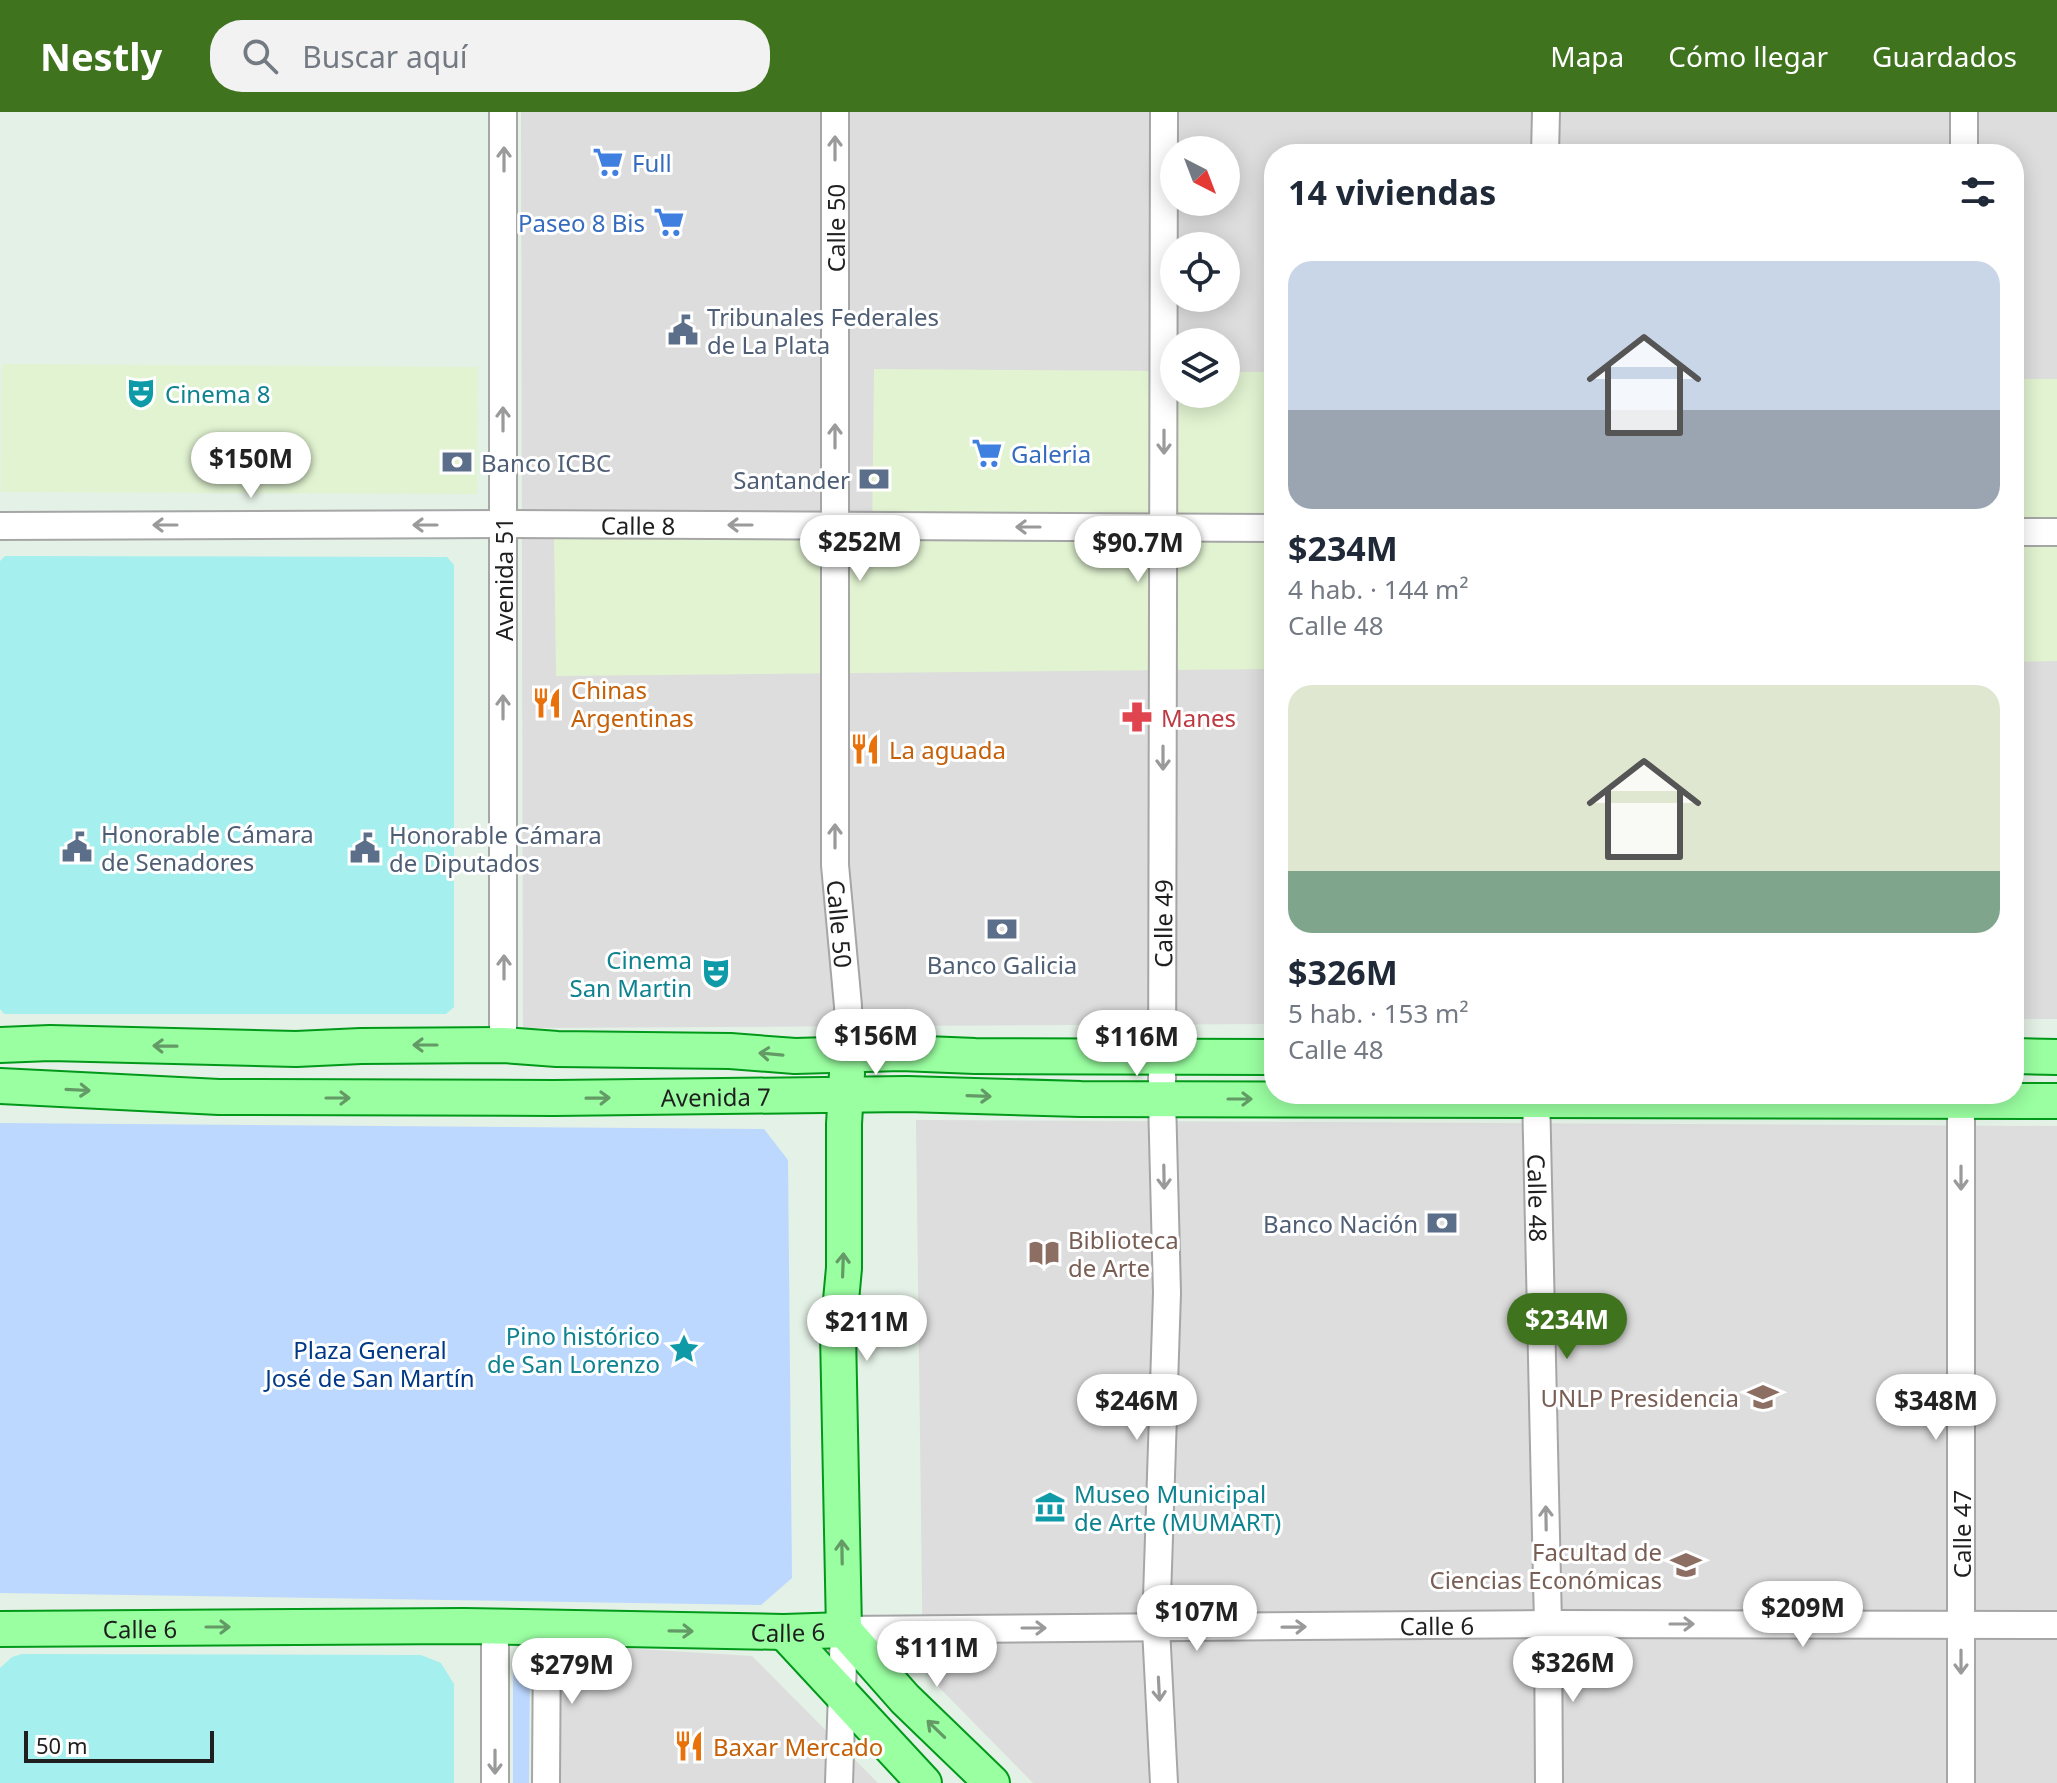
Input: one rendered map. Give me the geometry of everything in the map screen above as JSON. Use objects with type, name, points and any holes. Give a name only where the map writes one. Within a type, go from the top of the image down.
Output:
[{"type":"main road","name":"Avenida 7","points":[[0,1045],[50,1043],[296,1049],[503,1045],[557,1049],[730,1051],[795,1056],[849,1053],[1264,1057]]},
{"type":"main road","name":"Calle 50","points":[[844,1630],[838,1333],[844,1268],[845,1095],[849,1053]]},
{"type":"main road","points":[[2024,1056],[2057,1057]]},
{"type":"main road","name":"Avenida 7","points":[[0,1086],[219,1097],[845,1095],[1264,1098]]},
{"type":"main road","name":"Avenida 7","points":[[2024,1100],[2057,1101]]},
{"type":"main road","name":"Calle 6","points":[[0,1629],[464,1626],[547,1630],[844,1630]]},
{"type":"main road","points":[[844,1630],[905,1699],[992,1783]]},
{"type":"main road","points":[[784,1632],[924,1783]]},
{"type":"street","name":"Avenida 51","points":[[503,112],[503,1045]]},
{"type":"street","name":"Calle 50","points":[[835,112],[835,865],[848,1006],[849,1053]]},
{"type":"street","name":"Calle 49","points":[[1164,112],[1162,1099],[1167,1293],[1156,1628],[1164,1783]]},
{"type":"street","points":[[1545,144],[1546,112]]},
{"type":"street","points":[[1964,112],[1964,144]]},
{"type":"street","name":"Calle 8","points":[[0,526],[503,524],[1264,528]]},
{"type":"street","points":[[2024,532],[2057,532]]},
{"type":"street","name":"Calle 48","points":[[1536,1104],[1549,1783]]},
{"type":"street","name":"Calle 47","points":[[1961,1104],[1961,1783]]},
{"type":"street","name":"Calle 6","points":[[844,1630],[1548,1624],[2057,1625]]},
{"type":"street","points":[[495,1629],[495,1783]]},
{"type":"street","points":[[546,1783],[547,1630]]},
{"type":"street","name":"Calle 50","points":[[839,1783],[844,1630]]},
{"type":"shaded area","points":[[521,112],[2057,112],[2057,1019],[2024,1019],[2024,144],[1264,144],[1264,1024],[523,1028]]},
{"type":"shaded area","points":[[2,364],[478,367],[477,494],[1,492]]},
{"type":"shaded area","points":[[874,369],[1160,371],[1160,408],[1240,408],[1240,372],[1264,372],[1264,669],[556,676],[554,538],[872,541]]},
{"type":"shaded area","points":[[2024,379],[2057,379],[2057,661],[2024,662]]},
{"type":"shaded area","points":[[5,556],[447,557],[454,565],[454,1007],[446,1014],[4,1014],[0,1009],[0,561]]},
{"type":"shaded area","points":[[916,1120],[2057,1126],[2057,1783],[1033,1783],[923,1671]]},
{"type":"shaded area","name":"Baxar Mercado","points":[[556,1644],[752,1656],[878,1783],[556,1783]]},
{"type":"shaded area","points":[[22,1654],[421,1655],[441,1663],[454,1684],[454,1783],[0,1783],[0,1668],[12,1657]]},
{"type":"green space","name":"Plaza General José de San Martín","points":[[0,1123],[764,1129],[788,1160],[792,1578],[761,1605],[0,1593]]},
{"type":"green space","points":[[513,1661],[530,1661],[529,1783],[513,1783]]},
{"type":"place","name":"Full","points":[[608,162]]},
{"type":"place","name":"Paseo 8 Bis","points":[[669,222]]},
{"type":"place","name":"Tribunales Federales de La Plata","points":[[683,330]]},
{"type":"place","name":"Cinema 8","points":[[141,393]]},
{"type":"place","name":"Galeria","points":[[987,453]]},
{"type":"place","name":"Banco ICBC","points":[[457,462]]},
{"type":"place","name":"Santander","points":[[874,479]]},
{"type":"place","name":"Chinas Argentinas","points":[[547,703]]},
{"type":"place","name":"Manes","points":[[1137,717]]},
{"type":"place","name":"La aguada","points":[[865,749]]},
{"type":"place","name":"Honorable Cámara de Senadores","points":[[77,847]]},
{"type":"place","name":"Honorable Cámara de Diputados","points":[[365,848]]},
{"type":"place","name":"Banco Galicia","points":[[1002,929]]},
{"type":"place","name":"Cinema San Martin","points":[[716,973]]},
{"type":"place","name":"Banco Nación","points":[[1442,1223]]},
{"type":"place","name":"Biblioteca de Arte","points":[[1044,1253]]},
{"type":"place","name":"Pino histórico de San Lorenzo","points":[[684,1349]]},
{"type":"place","name":"UNLP Presidencia","points":[[1763,1397]]},
{"type":"place","name":"Museo Municipal de Arte (MUMART)","points":[[1050,1507]]},
{"type":"place","name":"Facultad de Ciencias Económicas","points":[[1686,1565]]},
{"type":"place","name":"Baxar Mercado","points":[[689,1746]]}]
